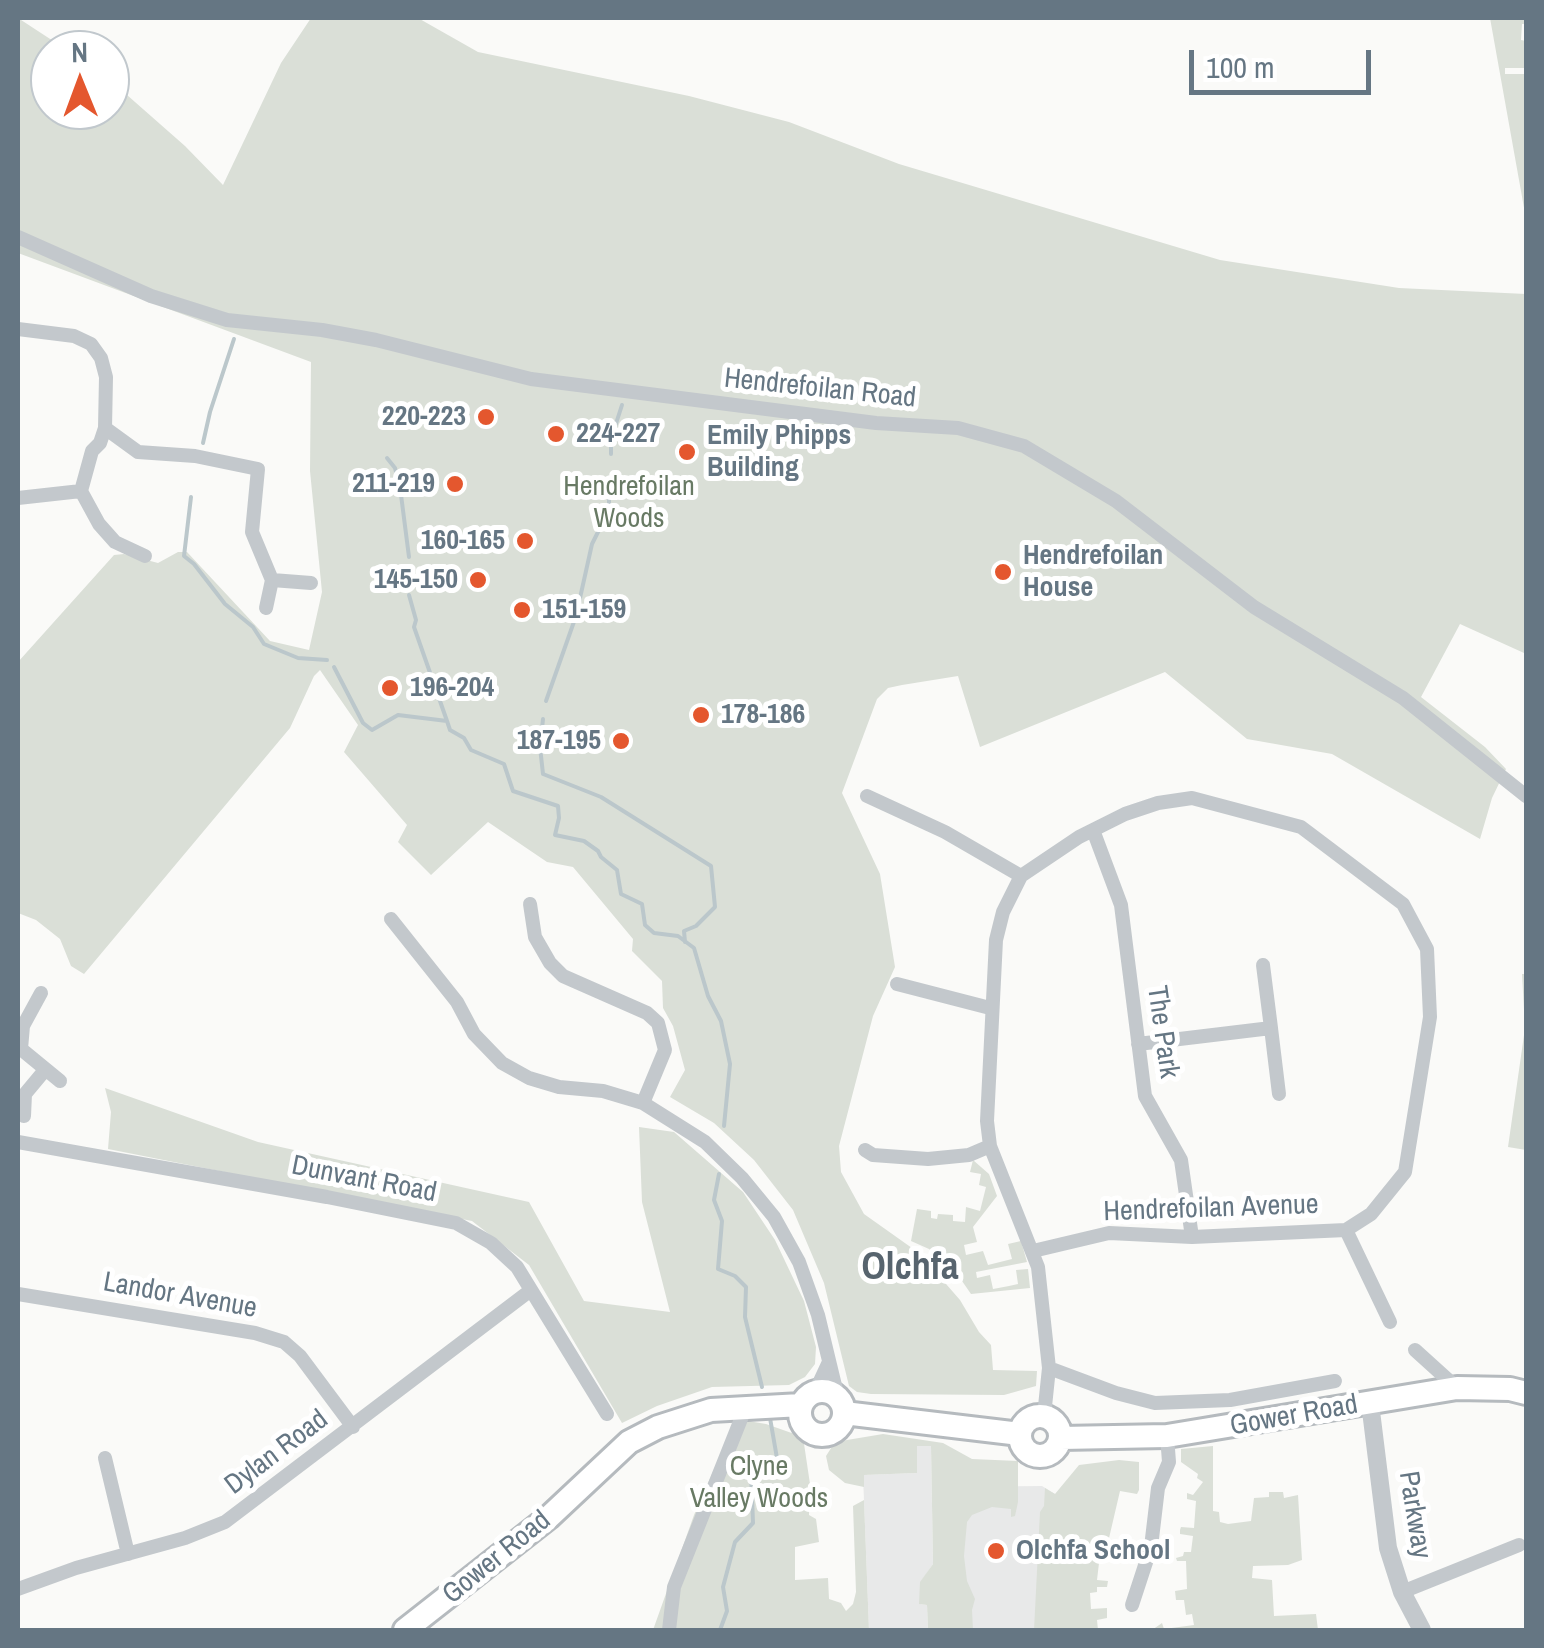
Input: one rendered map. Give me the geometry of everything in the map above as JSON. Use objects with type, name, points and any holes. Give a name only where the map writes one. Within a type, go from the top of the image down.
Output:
[{"type":"main road","name":"Gower Road","points":[[1061,1438],[1167,1436],[1457,1388],[1526,1393]]},
{"type":"main road","name":"Gower Road","points":[[405,1630],[549,1517],[630,1442],[658,1427],[711,1410],[820,1406],[1020,1434]]},
{"type":"main road","points":[[1044,1416],[1057,1424],[1061,1438],[1056,1449],[1040,1456],[1025,1449],[1020,1434],[1031,1418],[1044,1416]]},
{"type":"street","name":"Hendrefoilan Road","points":[[18,238],[150,296],[227,320],[376,340],[531,379],[860,421],[958,428],[1024,446],[1116,500],[1254,607],[1403,698],[1526,796]]},
{"type":"street","points":[[18,329],[74,336],[92,344],[101,358],[106,378],[106,428],[92,451],[81,491],[107,533],[137,557]]},
{"type":"street","points":[[106,428],[138,452],[195,456],[258,469],[252,532],[272,580],[266,608]]},
{"type":"street","points":[[18,498],[81,491]]},
{"type":"street","points":[[272,580],[312,583]]},
{"type":"street","points":[[867,796],[945,832],[1021,876],[996,940],[987,1121],[990,1146],[1033,1251],[1050,1368],[1044,1416]]},
{"type":"street","name":"Hendrefoilan Avenue","points":[[1021,876],[1093,830],[1158,803],[1192,798],[1302,826],[1402,904],[1427,948],[1430,1018],[1405,1172],[1371,1214],[1346,1230],[1192,1237],[1109,1233],[1033,1251]]},
{"type":"street","name":"The Park","points":[[1093,830],[1121,905],[1146,1096],[1181,1160],[1192,1237]]},
{"type":"street","points":[[530,904],[535,937],[563,976],[647,1013],[658,1023],[665,1050],[644,1104]]},
{"type":"street","points":[[391,919],[457,1002],[474,1034],[502,1063],[530,1078],[559,1087],[604,1091],[674,1119],[706,1142],[774,1217],[799,1262],[812,1297],[828,1364],[820,1406]]},
{"type":"street","points":[[1263,966],[1279,1094]]},
{"type":"street","points":[[897,984],[990,1008]]},
{"type":"street","points":[[41,993],[24,1026],[19,1049],[60,1081]]},
{"type":"street","points":[[1138,1044],[1271,1028]]},
{"type":"street","points":[[24,1116],[25,1094],[45,1070]]},
{"type":"street","name":"Dunvant Road","points":[[18,1142],[456,1223],[491,1243],[517,1268],[608,1414]]},
{"type":"street","points":[[866,1150],[873,1155],[928,1160],[970,1155],[990,1146]]},
{"type":"street","points":[[1346,1230],[1390,1322]]},
{"type":"street","name":"Dylan Road","points":[[18,1589],[225,1522],[531,1290]]},
{"type":"street","name":"Landor Avenue","points":[[18,1294],[209,1324],[284,1342],[300,1356],[353,1427]]},
{"type":"street","points":[[1415,1350],[1457,1388]]},
{"type":"street","points":[[820,1406],[828,1364]]},
{"type":"street","points":[[1050,1368],[1155,1403],[1230,1400],[1336,1381]]},
{"type":"street","name":"Parkway","points":[[1370,1403],[1384,1524],[1402,1592],[1422,1630]]},
{"type":"street","points":[[670,1630],[674,1587],[745,1409]]},
{"type":"street","points":[[1132,1605],[1145,1591],[1158,1488],[1168,1462],[1167,1436]]},
{"type":"street","points":[[104,1458],[128,1554]]},
{"type":"street","points":[[1402,1592],[1519,1546]]},
{"type":"shaded area","points":[[917,1445],[931,1446],[933,1564],[921,1582],[920,1604],[927,1605],[928,1630],[869,1630],[863,1475],[917,1473]]},
{"type":"shaded area","name":"Olchfa School","points":[[1042,1486],[1055,1494],[1057,1630],[935,1630],[938,1487]]},
{"type":"green space","name":"Hendrefoilan Woods","points":[[18,18],[36,30],[30,30],[30,130],[130,130],[130,98],[223,185],[281,63],[311,18],[418,18],[478,52],[689,96],[789,122],[899,164],[1220,260],[1399,288],[1526,294],[1526,647],[1524,653],[1460,624],[1421,697],[1485,747],[1506,769],[1492,798],[1480,839],[1332,754],[1247,739],[1165,672],[980,747],[958,676],[888,688],[877,699],[842,793],[880,874],[895,967],[873,1016],[839,1146],[841,1172],[864,1214],[919,1253],[960,1300],[991,1345],[993,1370],[1037,1371],[1036,1386],[1004,1395],[857,1392],[849,1386],[824,1283],[793,1210],[754,1160],[714,1123],[670,1097],[685,1070],[673,1026],[663,1008],[662,981],[632,951],[633,939],[573,867],[547,862],[488,822],[431,875],[398,842],[407,825],[344,752],[358,725],[320,670],[290,728],[84,974],[71,966],[60,939],[36,920],[18,913],[18,662],[114,555],[158,563],[178,552],[187,552],[270,641],[309,650],[322,592],[310,471],[311,362],[18,253]]},
{"type":"green space","points":[[1490,18],[1526,18],[1521,40],[1526,41],[1526,68],[1505,68],[1505,74],[1526,74],[1526,219]]},
{"type":"green space","points":[[1522,974],[1526,974],[1526,1150],[1508,1147],[1525,1028]]},
{"type":"green space","points":[[105,1088],[258,1142],[529,1202],[584,1301],[670,1312],[642,1202],[639,1127],[674,1132],[743,1192],[775,1240],[804,1301],[816,1347],[815,1364],[805,1377],[789,1385],[712,1387],[622,1423],[529,1265],[472,1221],[108,1149],[111,1112]]},
{"type":"green space","points":[[973,1160],[989,1174],[997,1196],[973,1227],[977,1242],[964,1245],[966,1255],[983,1251],[988,1265],[1012,1259],[1008,1244],[1021,1241],[1027,1262],[976,1272],[977,1278],[990,1275],[993,1289],[1018,1284],[1016,1270],[1028,1269],[1030,1288],[971,1294],[929,1249],[911,1241],[917,1209],[931,1211],[931,1218],[937,1219],[938,1214],[953,1215],[953,1221],[965,1222],[966,1207],[980,1211],[986,1187],[979,1185],[981,1174],[970,1172]]},
{"type":"green space","name":"Clyne Valley Woods","points":[[736,1419],[803,1437],[810,1484],[809,1515],[816,1519],[819,1542],[795,1547],[795,1580],[828,1578],[829,1599],[841,1603],[846,1611],[856,1592],[853,1506],[864,1500],[869,1630],[653,1630],[694,1515]]},
{"type":"green space","points":[[883,1434],[943,1443],[972,1459],[1018,1461],[1015,1516],[1011,1517],[1011,1509],[992,1507],[972,1515],[967,1522],[964,1556],[967,1581],[975,1599],[973,1630],[928,1630],[927,1605],[919,1604],[920,1582],[933,1564],[931,1446],[917,1446],[917,1473],[864,1475],[864,1487],[845,1483],[829,1470],[826,1456],[835,1442]]},
{"type":"green space","points":[[1213,1446],[1213,1511],[1219,1512],[1220,1522],[1251,1521],[1254,1498],[1269,1497],[1269,1492],[1283,1492],[1284,1498],[1298,1495],[1302,1560],[1288,1565],[1253,1566],[1252,1578],[1272,1580],[1274,1616],[1316,1614],[1318,1630],[1152,1630],[1162,1623],[1164,1629],[1194,1625],[1192,1614],[1186,1615],[1184,1600],[1176,1600],[1175,1591],[1187,1589],[1186,1561],[1176,1558],[1191,1552],[1193,1536],[1180,1534],[1180,1530],[1194,1528],[1196,1501],[1187,1499],[1187,1493],[1193,1495],[1203,1482],[1181,1462],[1181,1449]]},
{"type":"green space","points":[[1139,1462],[1139,1490],[1137,1494],[1120,1491],[1106,1551],[1115,1554],[1114,1559],[1099,1563],[1097,1580],[1108,1581],[1107,1587],[1097,1587],[1097,1592],[1090,1593],[1091,1609],[1107,1608],[1107,1618],[1097,1620],[1098,1630],[1034,1630],[1040,1512],[1045,1488],[1055,1494],[1079,1465]]},
{"type":"waterway","points":[[203,443],[234,339]]},
{"type":"waterway","points":[[611,454],[611,439],[622,405]]},
{"type":"waterway","points":[[387,458],[395,468],[400,487],[409,557]]},
{"type":"waterway","points":[[546,701],[576,616],[592,544],[609,510],[609,483]]},
{"type":"waterway","points":[[191,497],[184,556],[225,604],[253,627],[264,644],[298,658],[327,660]]},
{"type":"waterway","points":[[409,595],[416,620],[414,627],[447,721]]},
{"type":"waterway","points":[[334,667],[363,723],[372,730],[398,715],[447,721],[450,730],[464,738],[471,750],[504,764],[513,791],[558,806],[555,835],[584,841],[598,851],[617,870],[621,894],[642,904],[645,925],[654,933],[678,936],[694,948],[708,996],[721,1021],[730,1064],[724,1126]]},
{"type":"waterway","points":[[543,719],[543,774],[601,797],[711,866],[715,907],[696,926],[684,931],[685,942]]},
{"type":"waterway","points":[[719,1174],[714,1200],[722,1221],[718,1269],[735,1276],[746,1287],[745,1317],[762,1387]]},
{"type":"waterway","points":[[720,1630],[727,1611],[723,1587],[735,1542],[753,1523],[751,1471],[778,1464],[770,1418]]},
{"type":"place","name":"220-223","points":[[486,417]]},
{"type":"place","name":"224-227","points":[[556,434]]},
{"type":"place","name":"Emily Phipps Building","points":[[687,452]]},
{"type":"place","name":"211-219","points":[[455,484]]},
{"type":"place","name":"160-165","points":[[525,541]]},
{"type":"place","name":"Hendrefoilan House","points":[[1003,572]]},
{"type":"place","name":"145-150","points":[[478,580]]},
{"type":"place","name":"151-159","points":[[522,610]]},
{"type":"place","name":"196-204","points":[[390,688]]},
{"type":"place","name":"178-186","points":[[701,715]]},
{"type":"place","name":"187-195","points":[[621,741]]},
{"type":"place","name":"Olchfa School","points":[[996,1551]]},
{"type":"district","name":"Olchfa","points":[[910,1269]]}]
